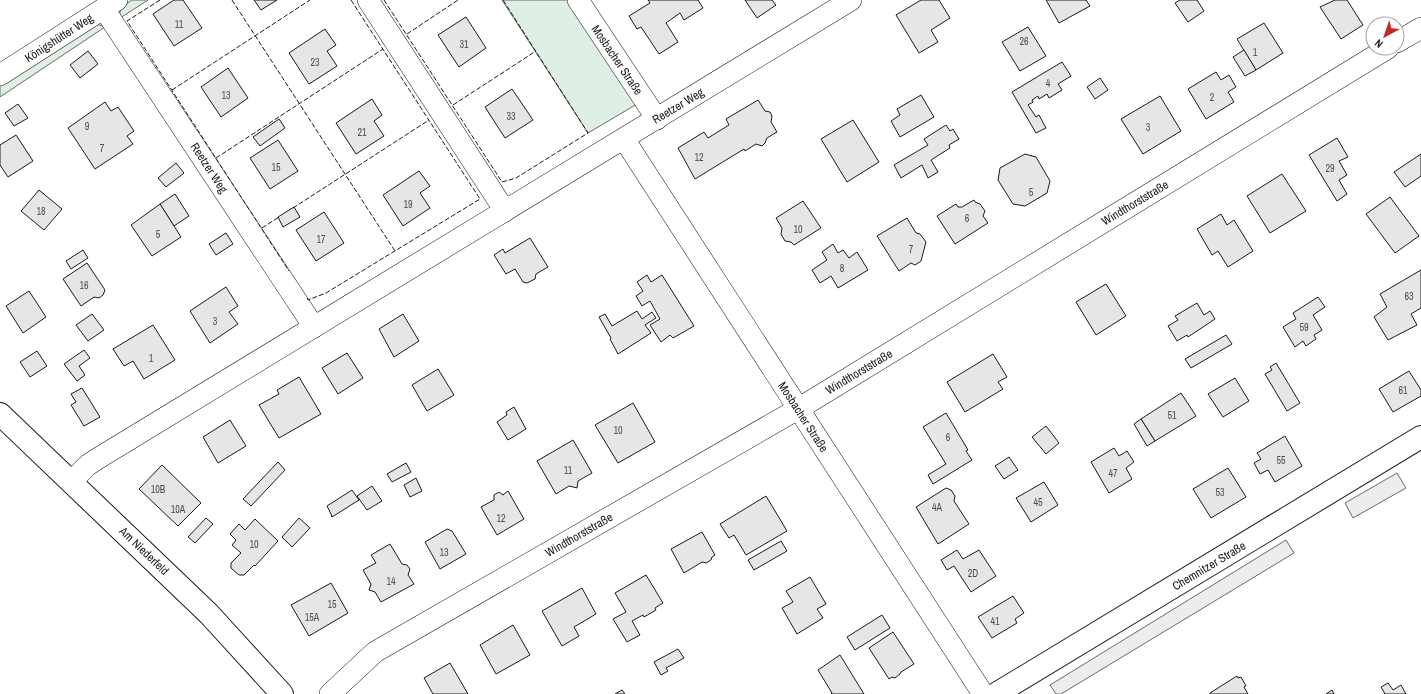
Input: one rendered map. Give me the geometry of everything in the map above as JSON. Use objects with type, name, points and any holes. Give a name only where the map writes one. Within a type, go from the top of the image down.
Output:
[{"type":"main road","name":"Am Niederfeld","points":[[0,414],[209,614],[282,694]]},
{"type":"main road","name":"Chemnitzer Straße","points":[[996,694],[1421,437]]},
{"type":"street","points":[[368,0],[505,210]]},
{"type":"street","name":"Mosbacher Straße","points":[[578,0],[657,119]]},
{"type":"street","name":"Reetzer Weg","points":[[71,482],[88,465],[851,0]]},
{"type":"street","name":"Reetzer Weg","points":[[111,4],[314,327]]},
{"type":"street","name":"Königshütter Weg","points":[[0,75],[111,4]]},
{"type":"street","points":[[1405,37],[1421,28]]},
{"type":"street","name":"Windthorststraße","points":[[330,694],[375,652],[798,409],[1375,56]]},
{"type":"street","name":"Mosbacher Straße","points":[[624,139],[983,694]]},
{"type":"green space","points":[[132,0],[148,0],[120,18],[120,8]]},
{"type":"green space","points":[[502,0],[570,0],[637,104],[588,133]]},
{"type":"green space","points":[[94,23],[105,27],[0,97],[0,84]]},
{"type":"shaded area","points":[[1397,473],[1406,488],[1353,518],[1345,503]]},
{"type":"shaded area","points":[[1286,540],[1294,553],[1061,694],[1056,694],[1050,685]]},
{"type":"building","points":[[174,0],[183,0],[202,28],[174,46],[153,14]]},
{"type":"building","points":[[254,0],[277,0],[261,10]]},
{"type":"building","points":[[648,0],[698,0],[703,8],[684,20],[680,13],[666,23],[678,42],[659,54],[641,27],[637,29],[629,16],[650,3]]},
{"type":"building","points":[[745,0],[772,0],[776,5],[757,18]]},
{"type":"building","points":[[921,0],[939,0],[950,18],[931,30],[938,42],[919,53],[896,15]]},
{"type":"building","points":[[1046,0],[1086,0],[1090,6],[1059,23]]},
{"type":"building","points":[[1180,0],[1197,0],[1204,11],[1188,22],[1175,3]]},
{"type":"building","points":[[1335,0],[1347,0],[1363,25],[1341,39],[1320,7]]},
{"type":"building","points":[[466,17],[486,48],[459,67],[438,35]]},
{"type":"building","points":[[1264,23],[1283,53],[1256,70],[1237,39]]},
{"type":"building","points":[[1028,27],[1046,56],[1020,71],[1002,42]]},
{"type":"building","points":[[325,29],[336,45],[327,51],[337,66],[309,84],[289,53]]},
{"type":"building","points":[[1244,50],[1256,70],[1245,76],[1233,57]]},
{"type":"building","points":[[88,51],[98,64],[80,78],[70,65]]},
{"type":"building","points":[[1062,62],[1071,76],[1058,84],[1062,90],[1049,98],[1047,94],[1039,99],[1038,96],[1028,105],[1036,117],[1039,115],[1046,128],[1036,133],[1012,92]]},
{"type":"building","points":[[228,68],[248,98],[221,117],[201,87]]},
{"type":"building","points":[[1216,72],[1221,80],[1229,75],[1236,87],[1228,92],[1234,102],[1206,119],[1188,89]]},
{"type":"building","points":[[1100,78],[1108,90],[1095,99],[1087,87]]},
{"type":"building","points":[[512,89],[533,120],[505,138],[485,107]]},
{"type":"building","points":[[921,95],[934,117],[900,137],[891,121],[900,115],[897,109]]},
{"type":"building","points":[[1160,96],[1181,131],[1143,154],[1121,119]]},
{"type":"building","points":[[372,99],[382,115],[374,121],[384,136],[356,154],[336,123]]},
{"type":"building","points":[[758,100],[765,111],[770,112],[772,116],[771,122],[777,132],[767,138],[762,146],[756,144],[745,151],[744,149],[695,179],[678,148],[704,132],[708,138],[729,125],[726,119]]},
{"type":"building","points":[[105,102],[111,111],[118,107],[134,131],[127,136],[133,144],[95,169],[68,128]]},
{"type":"building","points":[[18,104],[28,118],[14,126],[5,113]]},
{"type":"building","points":[[279,119],[285,128],[260,146],[253,137]]},
{"type":"building","points":[[853,120],[879,162],[847,182],[821,139]]},
{"type":"building","points":[[946,125],[950,131],[953,129],[959,139],[949,145],[950,148],[931,160],[938,172],[928,178],[922,165],[901,178],[894,165],[928,145],[924,139]]},
{"type":"building","points":[[16,135],[33,161],[8,177],[0,165],[0,145]]},
{"type":"building","points":[[1337,138],[1348,157],[1339,161],[1347,175],[1339,180],[1347,194],[1337,201],[1309,155]]},
{"type":"building","points":[[278,140],[298,171],[270,189],[250,158]]},
{"type":"building","points":[[1025,154],[1036,157],[1050,181],[1047,193],[1025,206],[1013,204],[998,180],[1000,168]]},
{"type":"building","points":[[1421,154],[1421,176],[1405,187],[1394,172]]},
{"type":"building","points":[[176,163],[184,173],[166,187],[158,178]]},
{"type":"building","points":[[419,171],[430,186],[420,193],[430,208],[403,226],[383,195]]},
{"type":"building","points":[[1282,174],[1306,211],[1270,233],[1247,196]]},
{"type":"building","points":[[39,190],[62,209],[44,230],[21,211]]},
{"type":"building","points":[[175,194],[189,216],[174,226],[160,204]]},
{"type":"building","points":[[1390,197],[1419,236],[1395,253],[1366,214]]},
{"type":"building","points":[[974,200],[980,204],[985,211],[983,216],[988,223],[955,244],[937,216],[956,204],[958,207],[962,207]]},
{"type":"building","points":[[803,201],[821,228],[794,245],[791,242],[785,241],[781,234],[782,228],[776,218]]},
{"type":"building","points":[[160,204],[181,237],[152,256],[131,225]]},
{"type":"building","points":[[294,207],[300,217],[283,227],[278,217]]},
{"type":"building","points":[[324,212],[344,243],[316,261],[296,230]]},
{"type":"building","points":[[1221,214],[1227,225],[1234,220],[1253,251],[1228,267],[1218,251],[1212,255],[1197,229]]},
{"type":"building","points":[[907,218],[916,233],[920,234],[926,242],[921,261],[915,265],[911,263],[899,271],[877,236]]},
{"type":"building","points":[[226,233],[233,244],[216,255],[209,244]]},
{"type":"building","points":[[530,238],[548,267],[536,274],[535,279],[527,283],[523,282],[515,269],[506,274],[494,255],[503,249],[505,253]]},
{"type":"building","points":[[833,244],[838,253],[843,250],[849,258],[857,252],[868,270],[838,288],[831,276],[820,283],[812,270],[827,260],[822,252]]},
{"type":"building","points":[[83,250],[88,258],[71,269],[66,261]]},
{"type":"building","points":[[87,263],[105,290],[103,295],[99,298],[94,297],[81,306],[63,279]]},
{"type":"building","points":[[1421,270],[1421,308],[1411,314],[1417,325],[1388,340],[1374,317],[1387,307],[1380,294]]},
{"type":"building","points":[[647,275],[651,282],[662,275],[694,326],[673,338],[670,335],[661,342],[650,325],[660,319],[650,301],[642,306],[636,296],[643,291],[637,282]]},
{"type":"building","points":[[1106,284],[1126,316],[1096,335],[1076,302]]},
{"type":"building","points":[[226,287],[238,306],[229,312],[238,324],[210,343],[190,311]]},
{"type":"building","points":[[29,291],[46,317],[23,333],[6,306]]},
{"type":"building","points":[[1318,297],[1325,307],[1313,315],[1322,330],[1314,335],[1316,339],[1306,346],[1303,341],[1295,347],[1283,327],[1296,319],[1293,313]]},
{"type":"building","points":[[1197,303],[1204,315],[1210,311],[1215,319],[1188,337],[1187,335],[1177,341],[1168,326],[1178,320],[1175,316]]},
{"type":"building","points":[[637,311],[642,319],[652,312],[656,318],[645,325],[651,333],[618,354],[599,317],[605,314],[612,326]]},
{"type":"building","points":[[92,314],[104,330],[88,341],[76,325]]},
{"type":"building","points":[[403,314],[419,341],[394,357],[379,329]]},
{"type":"building","points":[[153,325],[175,360],[144,379],[133,361],[124,366],[113,349]]},
{"type":"building","points":[[1226,335],[1232,344],[1191,368],[1185,359]]},
{"type":"building","points":[[84,350],[90,358],[79,366],[85,375],[77,381],[64,364]]},
{"type":"building","points":[[37,351],[47,366],[30,377],[20,362]]},
{"type":"building","points":[[347,353],[363,378],[338,394],[322,368]]},
{"type":"building","points":[[993,354],[1007,377],[998,382],[1003,389],[965,412],[947,382]]},
{"type":"building","points":[[1276,363],[1300,403],[1287,411],[1265,374],[1272,370],[1270,367]]},
{"type":"building","points":[[438,369],[454,395],[427,411],[412,385]]},
{"type":"building","points":[[1409,371],[1421,390],[1421,396],[1393,412],[1379,389]]},
{"type":"building","points":[[299,377],[321,414],[279,438],[259,405],[279,394],[277,390]]},
{"type":"building","points":[[1235,378],[1249,401],[1223,417],[1208,394]]},
{"type":"building","points":[[82,388],[100,417],[84,426],[71,405],[76,402],[71,394]]},
{"type":"building","points":[[1181,393],[1196,416],[1155,441],[1141,419]]},
{"type":"building","points":[[633,403],[655,442],[618,463],[595,425]]},
{"type":"building","points":[[514,407],[526,429],[508,440],[497,422],[507,415],[506,412]]},
{"type":"building","points":[[946,413],[968,450],[966,451],[972,460],[933,484],[928,475],[946,464],[923,427]]},
{"type":"building","points":[[1141,419],[1155,441],[1147,446],[1134,424]]},
{"type":"building","points":[[230,420],[246,446],[218,463],[203,437]]},
{"type":"building","points":[[1046,426],[1059,443],[1046,454],[1032,437]]},
{"type":"building","points":[[1285,436],[1302,466],[1275,482],[1268,470],[1260,474],[1254,463],[1261,459],[1257,453]]},
{"type":"building","points":[[573,440],[592,473],[578,481],[577,488],[569,486],[556,494],[537,461]]},
{"type":"building","points":[[1114,448],[1119,456],[1127,451],[1134,462],[1126,468],[1132,479],[1109,493],[1091,462]]},
{"type":"building","points":[[1009,457],[1018,470],[1004,479],[995,466]]},
{"type":"building","points":[[278,462],[285,470],[251,506],[243,499]]},
{"type":"building","points":[[406,463],[411,472],[392,482],[387,474]]},
{"type":"building","points":[[162,465],[201,503],[178,526],[139,489]]},
{"type":"building","points":[[1228,468],[1246,497],[1211,518],[1193,489]]},
{"type":"building","points":[[416,478],[422,491],[410,497],[404,485]]},
{"type":"building","points":[[1044,482],[1058,505],[1031,522],[1016,498]]},
{"type":"building","points":[[372,486],[382,501],[367,510],[357,496]]},
{"type":"building","points":[[946,488],[951,490],[955,496],[954,501],[969,524],[938,544],[916,507]]},
{"type":"building","points":[[352,490],[359,500],[332,517],[327,506]]},
{"type":"building","points":[[508,491],[524,519],[497,535],[481,507],[494,500],[494,495],[499,492],[503,495]]},
{"type":"building","points":[[766,496],[787,531],[746,555],[734,535],[729,538],[720,524]]},
{"type":"building","points":[[206,518],[213,524],[195,543],[188,537]]},
{"type":"building","points":[[299,518],[310,528],[292,547],[282,537]]},
{"type":"building","points":[[255,519],[278,541],[255,566],[254,565],[244,575],[239,575],[231,568],[231,563],[241,553],[232,545],[236,540],[230,534],[239,524],[245,530]]},
{"type":"building","points":[[447,529],[452,531],[466,554],[440,569],[425,542]]},
{"type":"building","points":[[702,532],[715,555],[706,563],[702,562],[684,573],[671,549]]},
{"type":"building","points":[[781,541],[787,551],[754,570],[748,560]]},
{"type":"building","points":[[390,544],[402,564],[407,565],[410,569],[408,575],[414,584],[381,602],[375,592],[369,590],[371,584],[363,570],[376,563],[371,555]]},
{"type":"building","points":[[957,550],[963,559],[979,550],[996,576],[971,592],[954,566],[947,570],[941,560]]},
{"type":"building","points":[[646,575],[663,603],[655,608],[656,610],[644,617],[643,615],[632,621],[640,635],[627,642],[613,619],[626,612],[615,593]]},
{"type":"building","points":[[810,577],[826,604],[817,609],[823,618],[797,634],[782,608],[793,602],[786,591]]},
{"type":"building","points":[[331,583],[348,613],[309,636],[291,605]]},
{"type":"building","points":[[582,588],[596,614],[574,627],[579,636],[562,646],[542,611]]},
{"type":"building","points":[[1013,596],[1024,613],[1015,619],[1017,623],[992,638],[978,617]]},
{"type":"building","points":[[882,615],[890,628],[855,650],[847,637]]},
{"type":"building","points":[[513,625],[530,655],[496,674],[480,645]]},
{"type":"building","points":[[893,632],[914,664],[901,672],[895,678],[892,677],[889,679],[869,648]]},
{"type":"building","points":[[678,649],[684,658],[666,668],[668,671],[661,675],[654,662]]},
{"type":"building","points":[[840,655],[864,694],[831,694],[832,693],[818,670]]},
{"type":"building","points":[[450,663],[468,694],[433,694],[424,678]]},
{"type":"building","points":[[1237,676],[1238,678],[1241,677],[1248,694],[1210,694],[1210,693]]},
{"type":"building","points":[[1388,683],[1393,690],[1401,685],[1406,694],[1385,694],[1381,687]]},
{"type":"building","points":[[622,690],[625,694],[615,694]]},
{"type":"building","points":[[1332,690],[1334,694],[1326,694]]},
{"type":"fence","points":[[160,0],[127,21],[289,271]]},
{"type":"fence","points":[[232,0],[395,251]]},
{"type":"fence","points":[[172,90],[310,0]]},
{"type":"fence","points":[[307,298],[308,300],[326,293],[480,199],[351,0]]},
{"type":"fence","points":[[384,0],[502,182],[516,178],[588,133],[503,0]]},
{"type":"fence","points":[[407,34],[458,0]]},
{"type":"fence","points":[[216,158],[383,49]]},
{"type":"fence","points":[[453,105],[536,51]]},
{"type":"fence","points":[[293,208],[429,120]]},
{"type":"fence","points":[[262,228],[279,217]]}]
